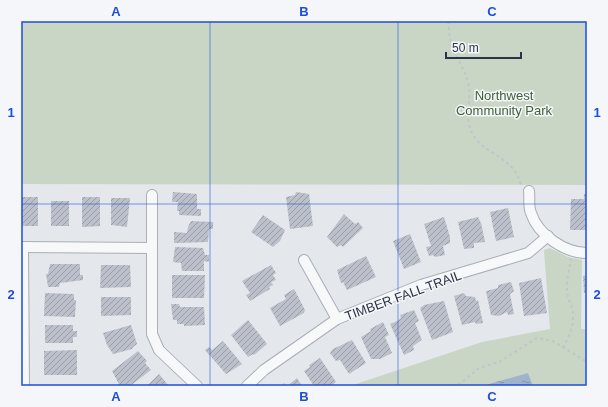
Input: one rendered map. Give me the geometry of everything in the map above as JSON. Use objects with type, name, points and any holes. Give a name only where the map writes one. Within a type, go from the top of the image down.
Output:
[{"type":"street","points":[[526,190],[530,213],[538,228],[555,243],[579,253],[587,253]]},
{"type":"street","points":[[152,195],[152,334],[159,350],[197,386]]},
{"type":"street","name":"TIMBER FALL TRAIL","points":[[247,386],[264,370],[337,319],[421,286],[528,253],[548,236]]},
{"type":"street","points":[[24,386],[22,247],[152,248]]},
{"type":"street","points":[[304,260],[337,319]]},
{"type":"path","points":[[448,21],[450,40],[469,87],[468,113],[471,130],[480,142],[504,159],[517,172],[526,190]]},
{"type":"path","points":[[563,348],[572,329],[574,319],[567,286],[573,251]]},
{"type":"path","points":[[452,386],[461,384],[479,368],[499,362],[537,338],[553,341],[587,362]]},
{"type":"green space","name":"Northwest Community Park","points":[[21,21],[587,21],[587,185],[21,184]]},
{"type":"green space","points":[[550,248],[568,257],[582,260],[581,329],[587,329],[587,386],[350,386],[482,342],[550,329],[544,250]]},
{"type":"water","points":[[528,373],[533,386],[486,386],[489,384]]},
{"type":"building","points":[[173,192],[197,194],[197,209],[201,209],[201,216],[179,215],[179,211],[177,211],[178,202],[172,202]]},
{"type":"building","points":[[296,192],[309,194],[313,226],[290,229],[286,197],[295,195]]},
{"type":"building","points":[[584,194],[587,194],[587,230],[570,230],[571,199],[584,199]]},
{"type":"building","points":[[21,197],[38,197],[38,226],[21,226]]},
{"type":"building","points":[[82,197],[100,197],[100,226],[82,227]]},
{"type":"building","points":[[111,198],[130,198],[127,227],[111,225]]},
{"type":"building","points":[[51,201],[69,201],[69,226],[51,226]]},
{"type":"building","points":[[508,208],[514,237],[496,241],[490,212]]},
{"type":"building","points":[[344,214],[355,224],[358,222],[363,228],[343,247],[341,245],[337,247],[327,237]]},
{"type":"building","points":[[263,215],[285,230],[280,241],[273,247],[251,232]]},
{"type":"building","points":[[444,217],[450,237],[450,243],[443,246],[445,255],[435,257],[433,255],[429,256],[426,247],[431,246],[424,224]]},
{"type":"building","points":[[478,217],[481,223],[485,242],[474,243],[474,248],[464,249],[458,222]]},
{"type":"building","points":[[191,221],[213,222],[213,229],[209,229],[208,242],[174,243],[174,232],[187,233]]},
{"type":"building","points":[[410,234],[421,262],[404,269],[393,241]]},
{"type":"building","points":[[175,247],[203,248],[205,255],[209,255],[209,262],[204,261],[204,271],[182,271],[181,263],[173,262]]},
{"type":"building","points":[[366,256],[376,277],[347,290],[343,282],[341,283],[337,270]]},
{"type":"building","points":[[50,264],[80,264],[80,275],[83,275],[83,280],[60,283],[59,287],[48,287],[46,274],[48,274]]},
{"type":"building","points":[[101,265],[130,265],[131,287],[100,288]]},
{"type":"building","points":[[271,265],[276,273],[273,275],[276,280],[271,282],[273,285],[269,287],[270,289],[250,301],[246,295],[250,293],[242,281]]},
{"type":"building","points":[[172,275],[205,275],[204,298],[172,298]]},
{"type":"building","points":[[587,275],[587,293],[584,293],[583,276]]},
{"type":"building","points":[[541,278],[547,313],[524,316],[519,283]]},
{"type":"building","points":[[511,282],[514,291],[510,294],[514,314],[508,315],[507,312],[499,316],[491,315],[486,291],[498,288],[498,285]]},
{"type":"building","points":[[294,289],[305,310],[304,313],[280,326],[270,308],[286,299],[284,295]]},
{"type":"building","points":[[45,293],[74,294],[74,300],[76,300],[75,317],[44,316]]},
{"type":"building","points":[[464,293],[466,296],[475,297],[476,301],[478,300],[483,323],[476,324],[475,322],[462,325],[454,296]]},
{"type":"building","points":[[101,297],[131,297],[131,315],[101,316]]},
{"type":"building","points":[[444,301],[453,332],[432,340],[420,308],[424,305]]},
{"type":"building","points":[[171,304],[179,304],[180,307],[204,307],[205,325],[184,326],[184,324],[177,324],[177,320],[173,320]]},
{"type":"building","points":[[414,310],[419,321],[415,323],[422,340],[413,346],[414,350],[404,355],[390,324],[401,318],[400,315]]},
{"type":"building","points":[[248,320],[267,344],[254,355],[253,354],[248,357],[231,335]]},
{"type":"building","points":[[383,322],[389,335],[385,337],[392,353],[380,359],[371,359],[361,337],[371,331],[370,329]]},
{"type":"building","points":[[45,325],[73,325],[73,331],[77,331],[77,337],[73,337],[73,343],[45,343]]},
{"type":"building","points":[[131,325],[137,344],[132,349],[113,354],[107,345],[103,333]]},
{"type":"building","points":[[352,340],[366,363],[349,374],[340,360],[336,361],[330,353],[333,349]]},
{"type":"building","points":[[223,341],[242,364],[226,374],[205,350],[209,347],[212,350]]},
{"type":"building","points":[[77,350],[77,375],[44,375],[44,351]]},
{"type":"building","points":[[138,351],[147,361],[145,363],[151,370],[130,386],[120,386],[112,371]]},
{"type":"building","points":[[320,358],[336,382],[331,386],[314,386],[304,371],[310,367],[309,365]]},
{"type":"building","points":[[159,374],[169,386],[147,386]]},
{"type":"building","points":[[297,378],[302,386],[287,386]]}]
